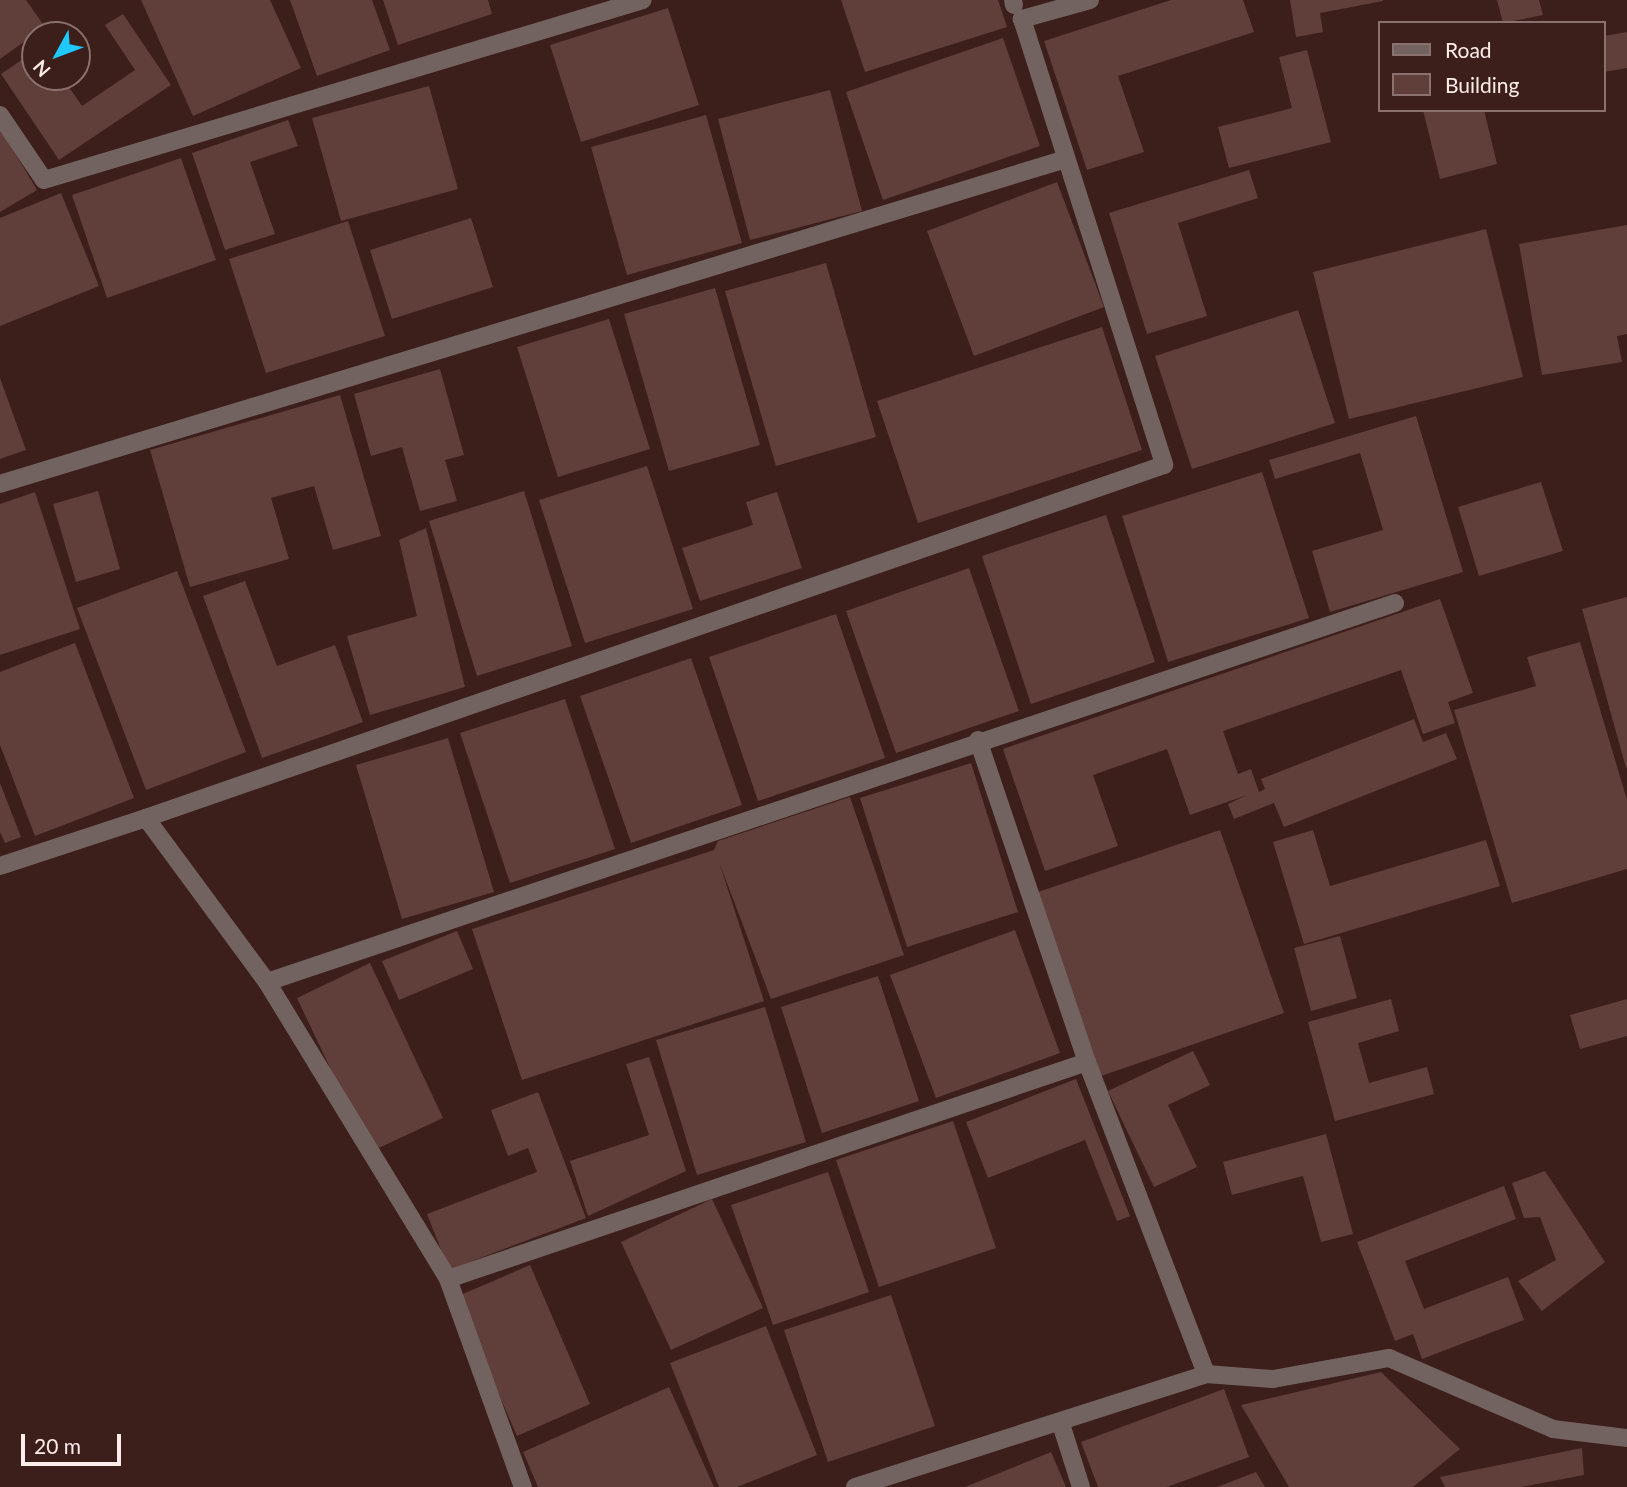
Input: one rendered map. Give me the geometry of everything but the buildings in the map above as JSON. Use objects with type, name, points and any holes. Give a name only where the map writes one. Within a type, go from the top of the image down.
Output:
[{"type":"street","points":[[0,115],[44,180],[643,0]]},
{"type":"street","points":[[0,866],[146,818],[1164,465],[1021,19],[1090,0]]},
{"type":"street","points":[[0,484],[1066,159]]},
{"type":"street","points":[[267,982],[978,740],[1395,603]]},
{"type":"street","points":[[978,740],[1087,1062],[1206,1374]]},
{"type":"street","points":[[146,818],[267,982],[448,1279],[523,1487]]},
{"type":"street","points":[[448,1279],[1087,1062]]},
{"type":"street","points":[[855,1487],[1061,1424],[1206,1374],[1273,1379],[1389,1358],[1553,1429],[1627,1438]]},
{"type":"street","points":[[1061,1424],[1081,1487]]}]
